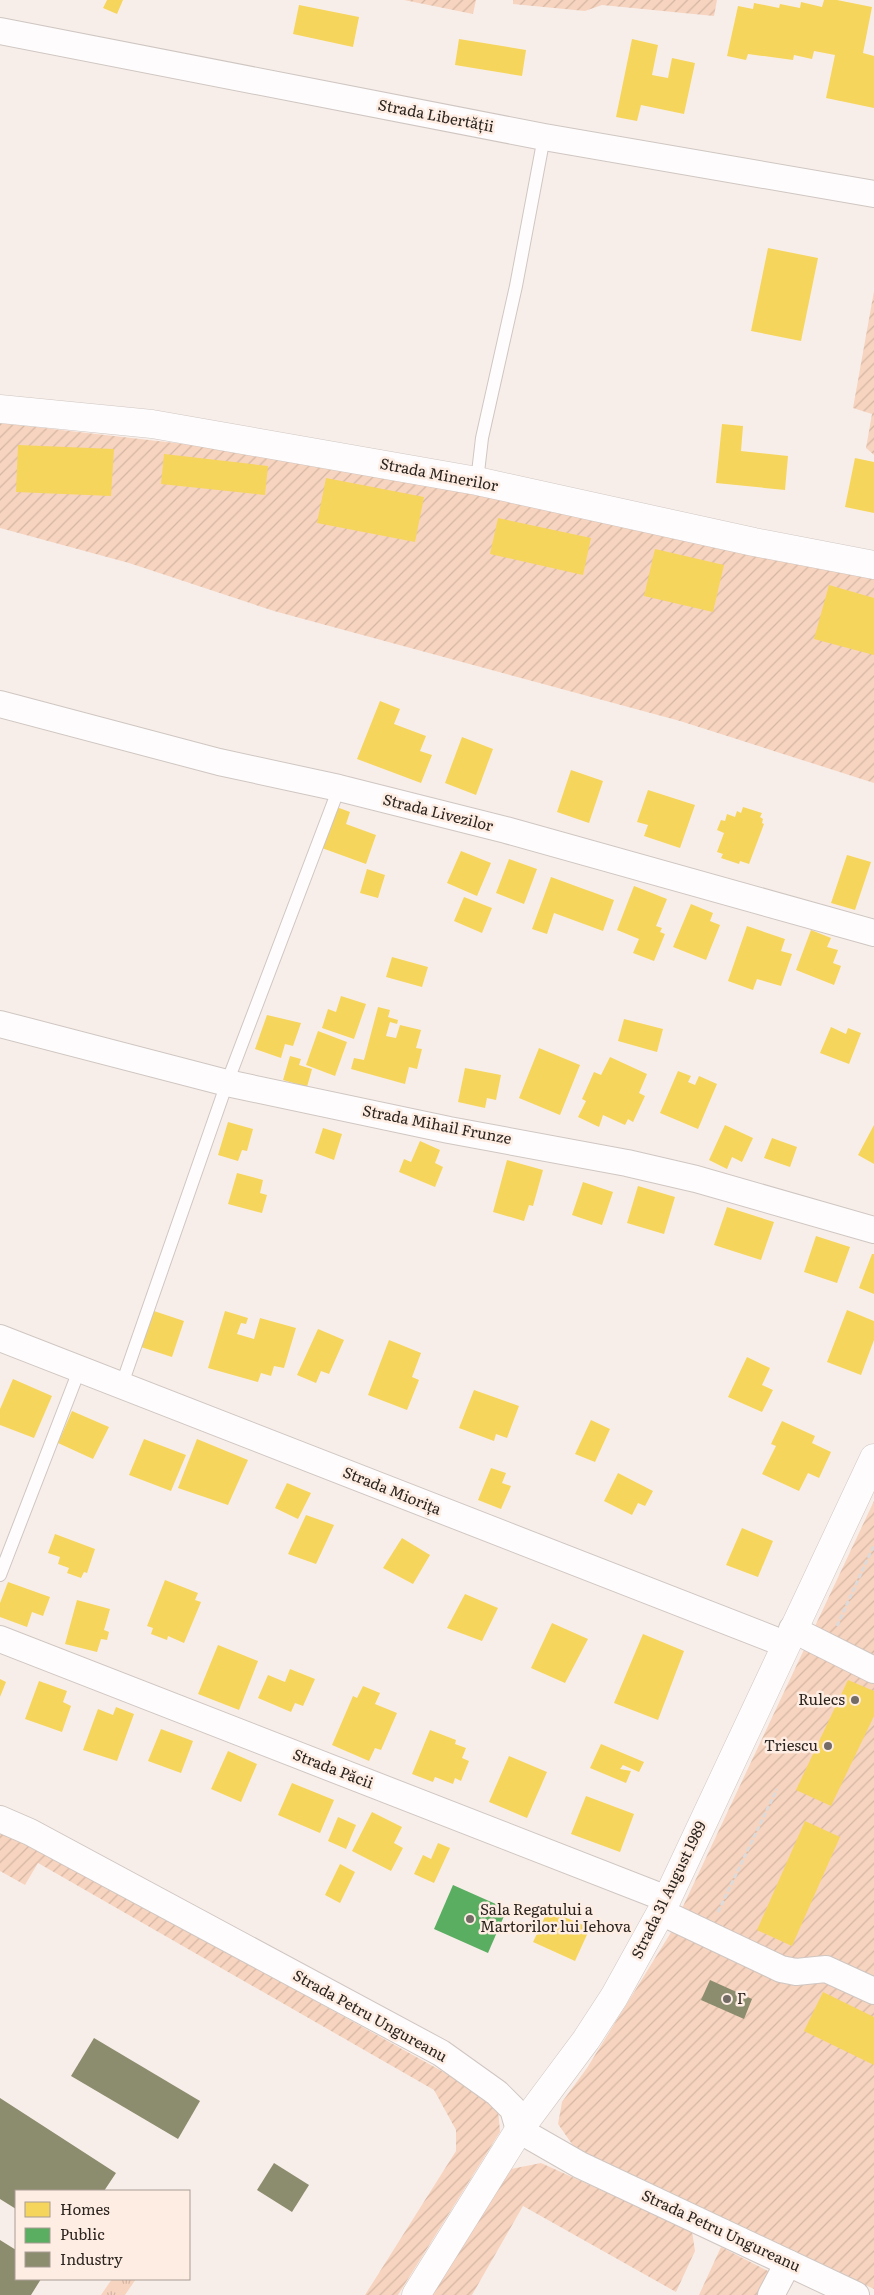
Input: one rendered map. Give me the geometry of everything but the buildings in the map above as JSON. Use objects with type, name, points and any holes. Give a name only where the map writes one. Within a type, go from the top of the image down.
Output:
[{"type":"street","name":"Strada Libertății","points":[[0,31],[544,137],[874,194]]},
{"type":"street","name":"Strada Minerilor","points":[[0,409],[152,424],[477,481],[754,542],[874,565]]},
{"type":"street","name":"Strada Livezilor","points":[[0,704],[219,762],[339,788],[506,830],[874,933]]},
{"type":"street","name":"Strada Mihail Frunze","points":[[0,1024],[227,1082],[449,1130],[627,1163],[696,1179],[874,1230]]},
{"type":"street","name":"Strada Miorița","points":[[0,1338],[788,1636],[827,1647],[874,1670]]},
{"type":"street","name":"Strada 31 August 1989","points":[[416,2295],[519,2130],[596,2026],[630,1970],[664,1906],[788,1636],[874,1458]]},
{"type":"street","name":"Strada Păcii","points":[[0,1639],[664,1906],[708,1933],[782,1970],[796,1972],[826,1969],[874,1991]]},
{"type":"street","name":"Strada Petru Ungureanu","points":[[0,1818],[441,2053],[497,2093],[513,2109],[519,2130],[580,2164],[856,2295]]},
{"type":"street","points":[[771,2295],[788,2263]]},
{"type":"lane","points":[[477,481],[482,438],[516,286],[544,137]]},
{"type":"lane","points":[[122,1384],[227,1082],[339,788]]},
{"type":"lane","points":[[0,1575],[80,1368]]},
{"type":"path","points":[[827,1647],[874,1545]]},
{"type":"path","points":[[708,1933],[777,1789]]},
{"type":"green space","points":[[404,0],[476,0],[473,14]]},
{"type":"green space","points":[[513,0],[717,0],[714,16],[602,5],[585,11],[513,4]]},
{"type":"green space","points":[[874,291],[874,455],[866,448],[872,414],[853,408]]},
{"type":"green space","points":[[0,423],[279,455],[874,576],[874,783],[680,721],[274,611],[129,563],[0,528]]},
{"type":"green space","points":[[874,1501],[874,2289],[618,2171],[574,2147],[558,2124],[562,2102],[587,2068],[670,1934]]},
{"type":"green space","points":[[0,1829],[45,1851],[485,2095],[498,2109],[500,2132],[398,2295],[365,2295],[456,2151],[456,2130],[434,2090],[38,1863],[25,1885],[0,1871]]},
{"type":"green space","points":[[541,2163],[692,2231],[695,2251],[676,2292],[523,2206],[472,2295],[431,2295],[511,2169]]},
{"type":"green space","points":[[721,2247],[770,2272],[758,2295],[699,2295]]},
{"type":"green space","points":[[111,2280],[135,2280],[125,2295],[101,2295]]},
{"type":"place","name":"Rulecs","points":[[855,1700]]},
{"type":"place","name":"Triescu","points":[[828,1746]]},
{"type":"place","name":"Sala Regatului a Martorilor lui Iehova","points":[[470,1919]]},
{"type":"place","name":"Г","points":[[727,1999]]}]
